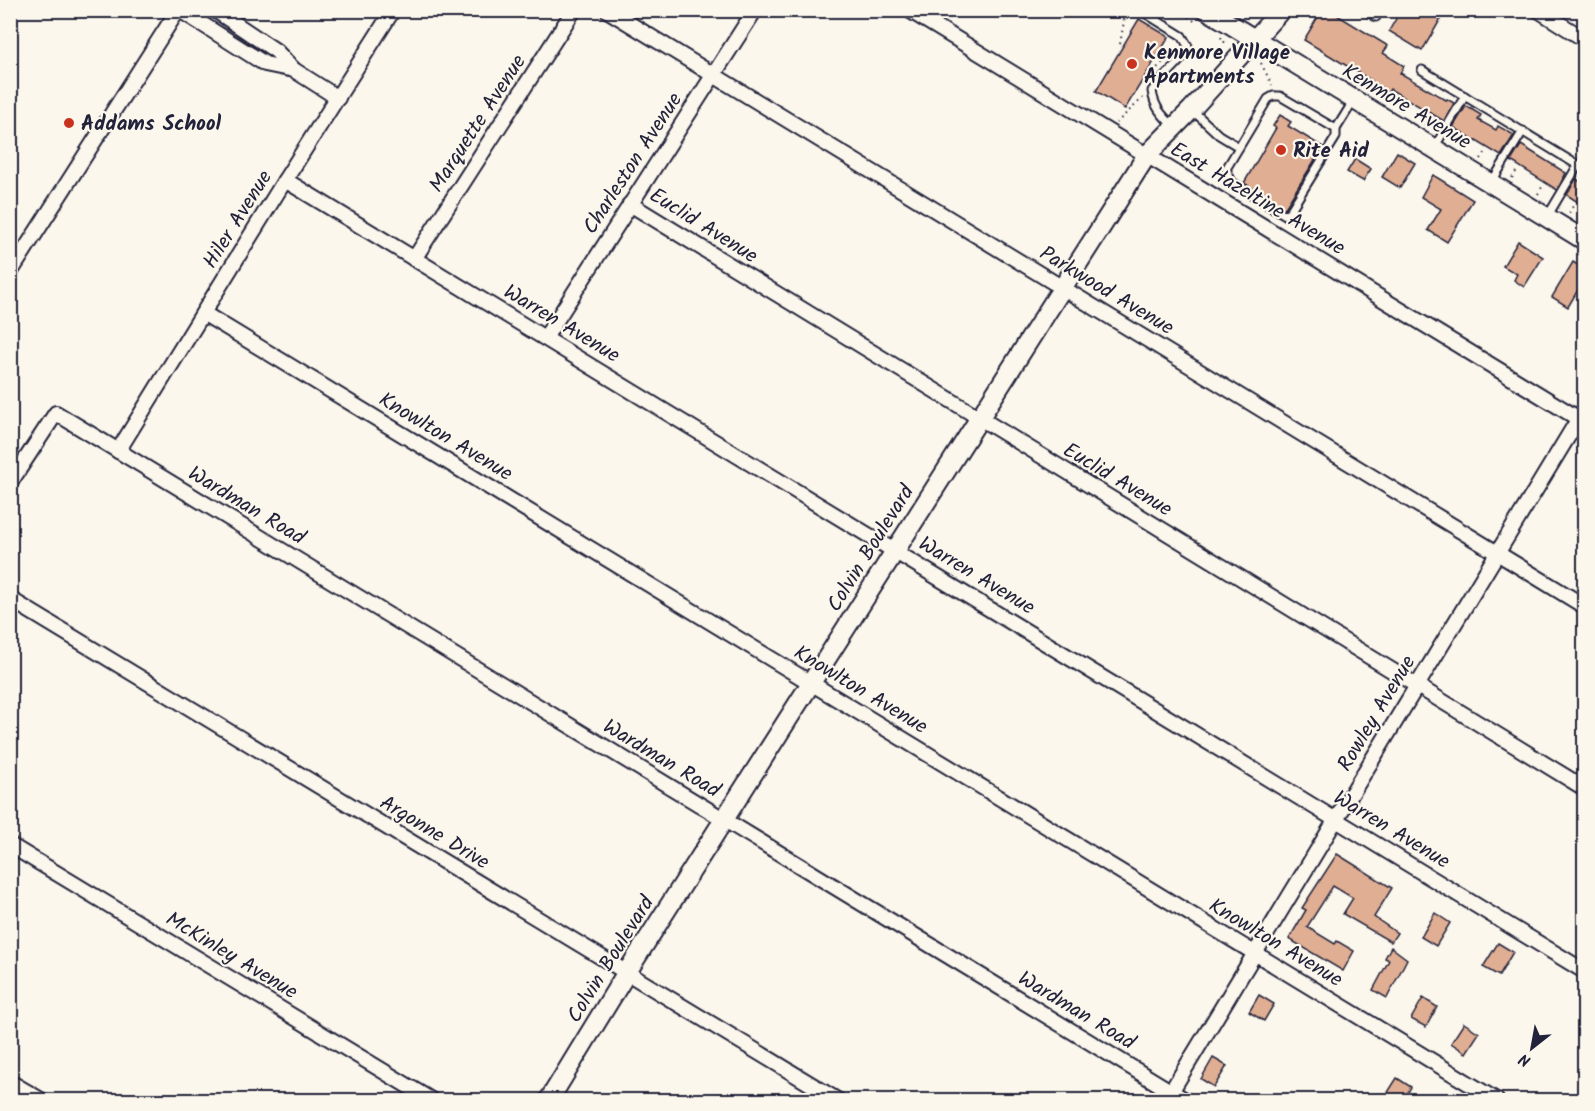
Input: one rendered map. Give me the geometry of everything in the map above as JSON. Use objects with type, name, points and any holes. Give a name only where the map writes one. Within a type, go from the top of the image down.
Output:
[{"type":"street","points":[[10,273],[179,10],[265,64],[294,70]]},
{"type":"street","points":[[214,10],[276,51],[294,70],[338,98]]},
{"type":"street","name":"Hiler Avenue","points":[[118,451],[393,10]]},
{"type":"street","name":"Marquette Avenue","points":[[414,259],[574,10]]},
{"type":"street","name":"Parkwood Avenue","points":[[607,10],[1584,606]]},
{"type":"street","name":"Charleston Avenue","points":[[545,338],[755,10]]},
{"type":"street","name":"East Hazeltine Avenue","points":[[909,10],[1583,417]]},
{"type":"street","name":"Colvin Boulevard","points":[[549,1101],[627,972],[1147,155],[1256,40],[1281,10]]},
{"type":"street","points":[[1538,10],[1584,39]]},
{"type":"street","name":"Kenmore Avenue","points":[[1212,12],[1584,240]]},
{"type":"street","name":"Warren Avenue","points":[[285,180],[1584,971]]},
{"type":"street","name":"Euclid Avenue","points":[[630,204],[1584,788]]},
{"type":"street","name":"Knowlton Avenue","points":[[203,313],[1496,1101]]},
{"type":"street","name":"Wardman Road","points":[[10,483],[56,413],[724,820],[1168,1096],[1185,1101]]},
{"type":"street","name":"Rowley Avenue","points":[[1168,1096],[1583,417]]},
{"type":"street","name":"Argonne Drive","points":[[10,599],[837,1101]]},
{"type":"street","name":"McKinley Avenue","points":[[10,845],[431,1101]]},
{"type":"street","points":[[10,1082],[42,1101]]},
{"type":"lane","points":[[1140,10],[1182,36],[1188,46],[1183,57],[1152,91],[1153,102],[1174,127]]},
{"type":"lane","points":[[1365,10],[1376,17],[1380,10]]},
{"type":"lane","points":[[1422,70],[1581,167],[1547,217]]},
{"type":"lane","points":[[1268,204],[1232,182],[1226,169],[1268,99],[1277,95],[1336,129]]},
{"type":"lane","points":[[1434,148],[1465,96]]},
{"type":"lane","points":[[1277,210],[1287,216],[1336,137],[1336,129],[1354,99]]},
{"type":"lane","points":[[1191,110],[1219,135],[1239,147]]},
{"type":"lane","points":[[1491,183],[1523,131]]},
{"type":"path","points":[[1107,10],[1124,21]]},
{"type":"path","points":[[1120,44],[1126,10]]},
{"type":"path","points":[[1156,68],[1175,50]]},
{"type":"path","points":[[1256,65],[1261,63],[1272,85]]},
{"type":"path","points":[[1114,125],[1145,96]]},
{"type":"path","points":[[1423,128],[1429,117]]},
{"type":"path","points":[[1479,163],[1485,153]]},
{"type":"path","points":[[1536,198],[1542,188]]},
{"type":"path","points":[[1567,216],[1573,206]]},
{"type":"building","points":[[1322,10],[1329,10],[1388,46],[1383,53],[1404,66],[1400,73],[1454,103],[1444,121],[1390,89],[1388,93],[1304,40]]},
{"type":"building","points":[[1401,10],[1446,10],[1422,51],[1389,31]]},
{"type":"building","name":"Kenmore Village Apartments","points":[[1139,19],[1169,37],[1125,109],[1096,91]]},
{"type":"building","points":[[1466,106],[1481,115],[1478,120],[1496,130],[1498,126],[1514,135],[1501,156],[1453,127]]},
{"type":"building","points":[[1280,115],[1291,122],[1288,126],[1323,147],[1285,208],[1275,205],[1272,213],[1266,210],[1272,206],[1270,200],[1244,183],[1276,128],[1273,126]]},
{"type":"building","points":[[1521,145],[1566,173],[1557,190],[1511,161]]},
{"type":"building","points":[[1397,152],[1415,163],[1400,188],[1382,177]]},
{"type":"building","points":[[1355,159],[1371,169],[1363,181],[1347,172]]},
{"type":"building","points":[[1433,175],[1473,200],[1447,242],[1428,230],[1441,209],[1421,197]]},
{"type":"building","points":[[1576,179],[1584,184],[1584,206],[1567,195]]},
{"type":"building","points":[[1518,241],[1543,257],[1524,287],[1514,280],[1517,274],[1503,266]]},
{"type":"building","points":[[1573,262],[1584,269],[1584,291],[1579,288],[1568,307],[1552,297]]},
{"type":"building","points":[[1337,854],[1392,888],[1374,917],[1397,933],[1391,942],[1343,914],[1353,898],[1333,886],[1307,927],[1335,944],[1337,941],[1354,951],[1343,971],[1289,939],[1306,910],[1302,908]]},
{"type":"building","points":[[1435,913],[1450,923],[1436,946],[1421,937]]},
{"type":"building","points":[[1498,943],[1513,952],[1499,976],[1483,967]]},
{"type":"building","points":[[1391,947],[1407,959],[1387,998],[1373,990],[1389,960],[1385,958]]},
{"type":"building","points":[[1259,995],[1274,1004],[1264,1021],[1249,1012]]},
{"type":"building","points":[[1423,998],[1437,1007],[1426,1027],[1411,1019]]},
{"type":"building","points":[[1464,1023],[1479,1033],[1466,1053],[1451,1043]]},
{"type":"building","points":[[1213,1058],[1227,1066],[1214,1087],[1201,1079]]},
{"type":"building","points":[[1397,1078],[1411,1087],[1403,1101],[1391,1101],[1385,1097]]},
{"type":"place","name":"Kenmore Village Apartments","points":[[1132,64]]},
{"type":"place","name":"Addams School","points":[[69,123]]},
{"type":"place","name":"Rite Aid","points":[[1281,150]]}]
